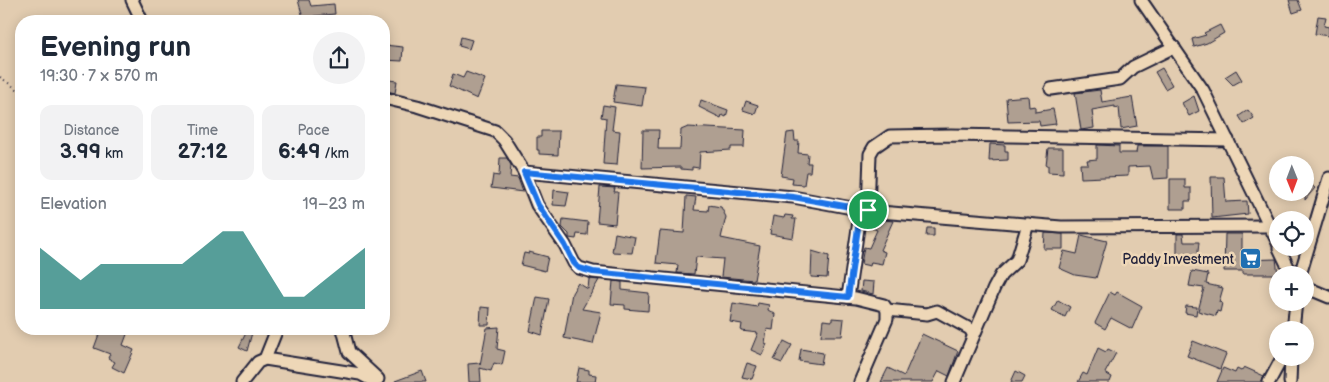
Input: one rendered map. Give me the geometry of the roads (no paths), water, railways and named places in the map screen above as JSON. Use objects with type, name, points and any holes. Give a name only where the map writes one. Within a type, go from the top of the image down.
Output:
[{"type":"street","points":[[132,0],[139,15]]},
{"type":"street","points":[[524,172],[793,197],[868,210],[1061,227],[1269,226],[1203,90],[1141,0]]},
{"type":"street","points":[[1051,89],[1120,79],[1133,67],[1174,47]]},
{"type":"street","points":[[390,99],[417,106],[495,131],[504,140],[524,172],[538,205],[579,268],[593,272],[848,297],[884,305],[887,310],[887,319],[860,382]]},
{"type":"street","points":[[848,297],[859,221],[868,210],[870,154],[874,147],[890,136],[951,134],[1228,140]]},
{"type":"street","points":[[1303,266],[1329,178]]},
{"type":"street","points":[[954,382],[973,334],[1001,275],[1017,260],[1028,224]]},
{"type":"street","points":[[1314,291],[1329,297]]},
{"type":"street","points":[[887,310],[927,314],[937,311],[970,329],[973,334]]},
{"type":"street","points":[[265,359],[275,335]]},
{"type":"street","points":[[344,335],[348,352],[381,382]]},
{"type":"street","points":[[242,382],[258,362],[265,359],[360,374],[375,382]]},
{"type":"street","points":[[1269,382],[1278,366]]},
{"type":"street","points":[[1290,382],[1291,366]]},
{"type":"place","name":"Paddy Investment","points":[[1250,259]]}]
